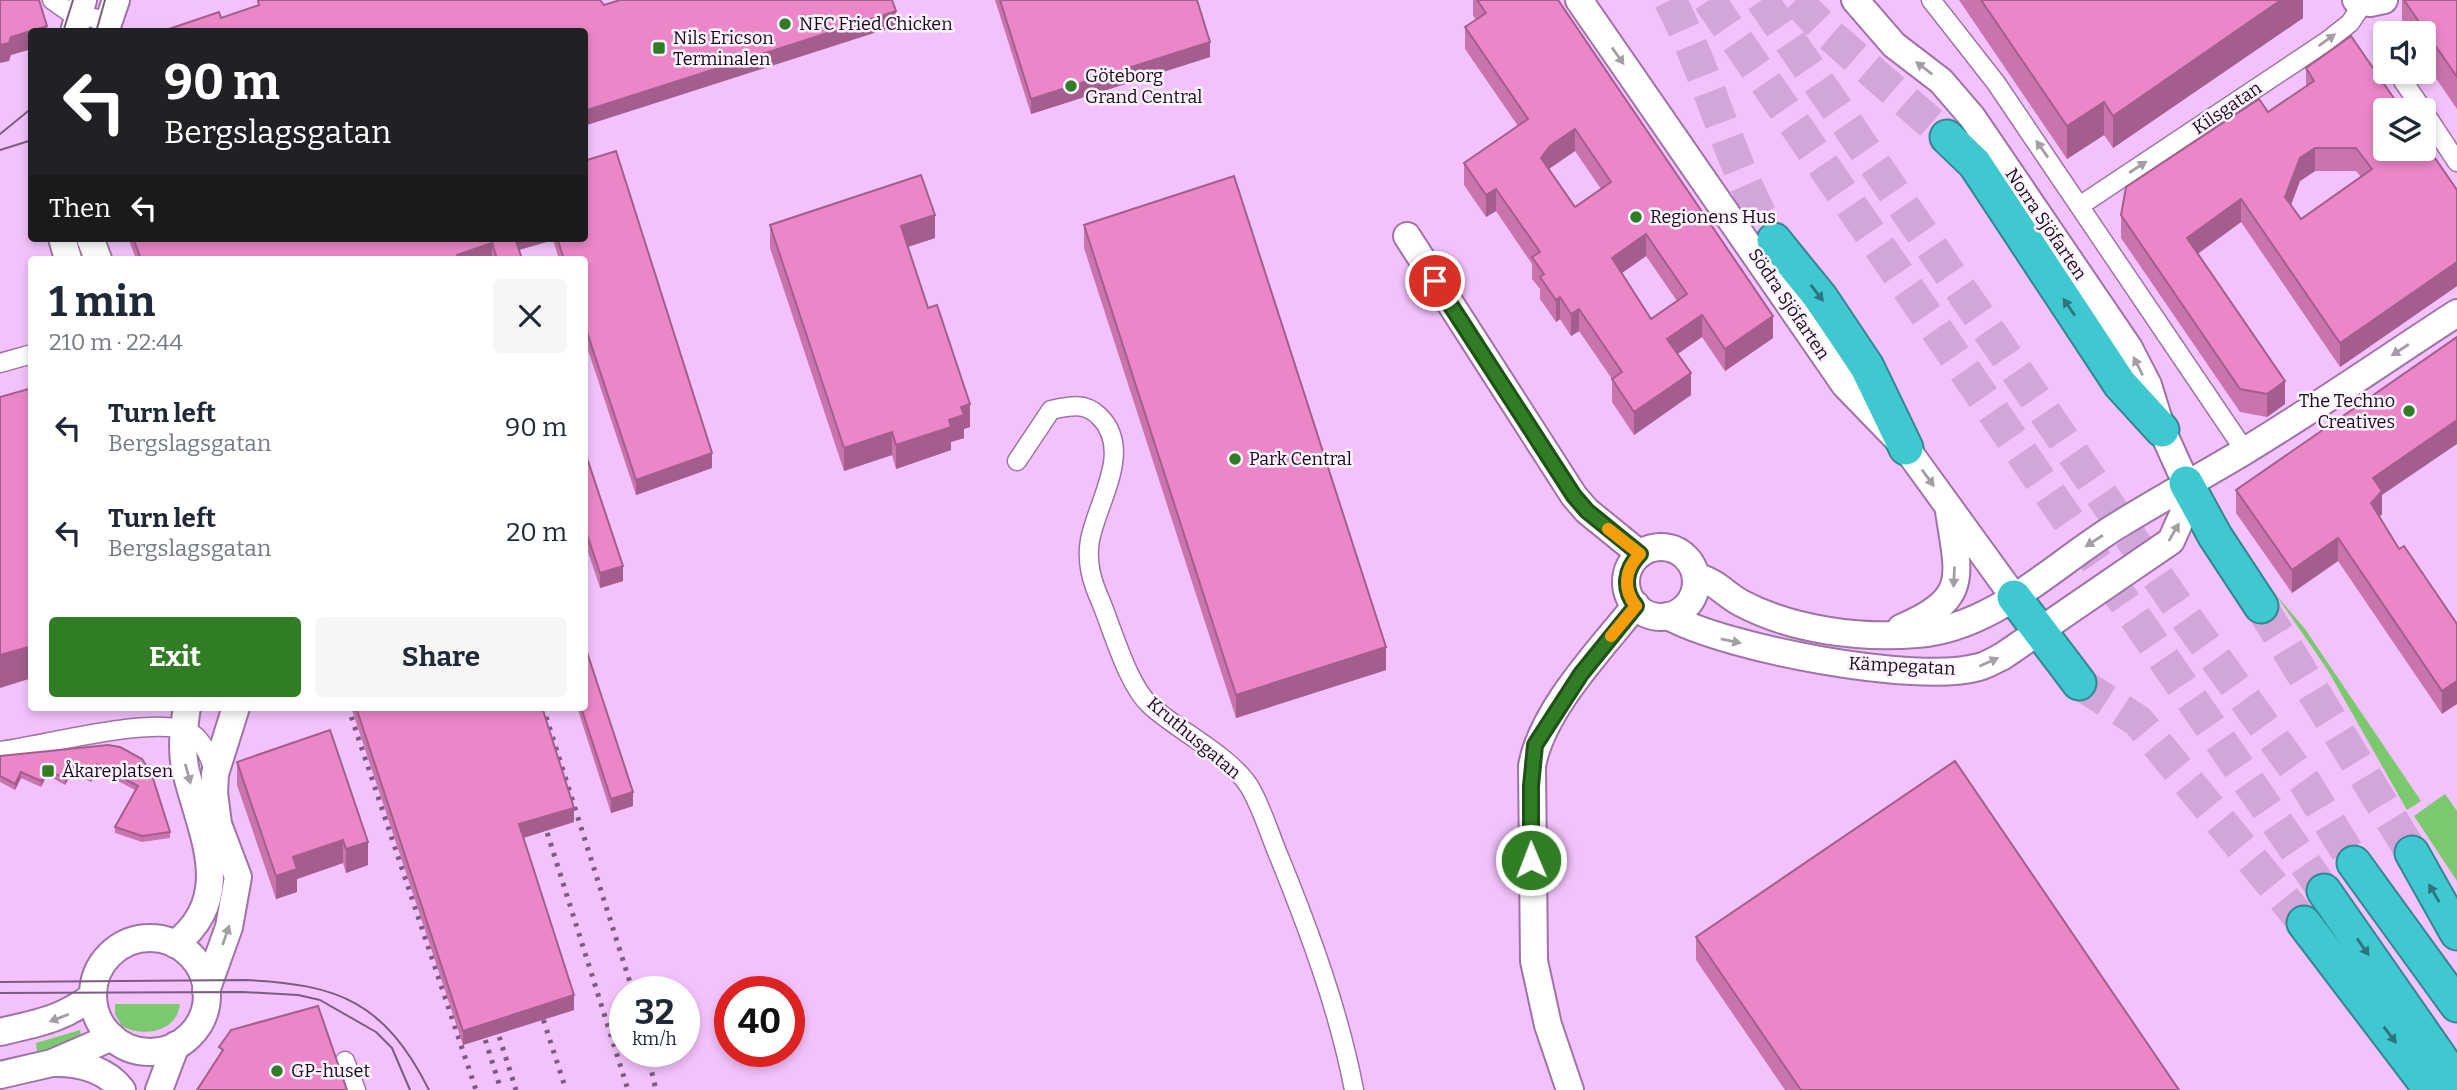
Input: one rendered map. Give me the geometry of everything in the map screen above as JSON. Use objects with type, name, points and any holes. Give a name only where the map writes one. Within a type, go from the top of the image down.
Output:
[{"type":"highway","points":[[1947,136],[1975,164],[2120,384],[2162,430]]},
{"type":"highway","points":[[1774,240],[1821,298],[1867,367],[1906,448]]},
{"type":"highway","points":[[2186,483],[2215,536],[2261,606]]},
{"type":"highway","points":[[2014,597],[2079,683]]},
{"type":"highway","points":[[2412,853],[2457,933]]},
{"type":"highway","points":[[2354,863],[2448,994],[2457,1014]]},
{"type":"highway","points":[[2324,891],[2457,1082]]},
{"type":"highway","points":[[2304,923],[2431,1090]]},
{"type":"main road","name":"Södra Sjöfarten","points":[[1579,0],[1845,385],[1906,448],[2014,597]]},
{"type":"main road","name":"Norra Sjöfarten","points":[[1855,0],[1894,45],[1941,81],[1999,153],[2129,348],[2148,385],[2162,430],[2186,483]]},
{"type":"main road","points":[[1407,236],[1574,496],[1587,511],[1640,554]]},
{"type":"main road","name":"Kämpegatan","points":[[1696,576],[1717,583],[1739,602],[1794,624],[1888,634],[1916,634],[1953,628],[1991,612],[2095,540],[2186,483],[2245,451],[2457,313]]},
{"type":"main road","name":"Kämpegatan","points":[[1668,617],[1721,639],[1825,660],[1913,670],[1978,667],[2003,656],[2171,541],[2183,514],[2186,483]]},
{"type":"main road","name":"Kämpegatan","points":[[1888,634],[1938,611],[1953,592],[1955,548],[1949,509]]},
{"type":"main road","points":[[1654,547],[1678,550],[1690,561],[1696,576],[1692,599],[1681,611],[1668,617],[1654,616],[1636,606],[1628,593],[1626,579],[1630,565],[1640,554],[1654,547]]},
{"type":"main road","points":[[1570,1090],[1548,1025],[1534,961],[1532,766],[1535,745],[1547,724],[1581,674],[1636,606]]},
{"type":"main road","points":[[0,1075],[52,1063],[115,1040],[147,1052],[176,1045],[189,1036],[200,1021],[206,991],[229,927],[238,877],[218,824],[214,793],[215,774],[235,711]]},
{"type":"main road","points":[[175,944],[184,937],[204,905],[212,872],[184,765],[185,718]]},
{"type":"main road","points":[[129,1090],[115,1040],[98,1019],[93,996],[102,964],[119,947],[144,938],[175,944],[198,964],[206,991]]},
{"type":"main road","points":[[0,1032],[58,1018],[70,1013],[93,996]]},
{"type":"main road","points":[[159,1090],[176,1045]]},
{"type":"main road","points":[[52,1063],[84,1065],[102,1073],[122,1090]]},
{"type":"street","points":[[52,0],[79,16],[110,18]]},
{"type":"street","points":[[1931,0],[1996,83],[2081,205],[2245,451]]},
{"type":"street","name":"Kilsgatan","points":[[2081,205],[2327,41],[2350,23],[2368,1]]},
{"type":"street","points":[[2436,130],[2457,162]]},
{"type":"street","points":[[0,363],[28,355]]},
{"type":"street","name":"Kruthusgatan","points":[[1017,461],[1051,410],[1073,405],[1091,408],[1107,424],[1114,448],[1113,459],[1089,542],[1090,576],[1133,680],[1149,705],[1189,732],[1248,785],[1299,906],[1338,1018],[1354,1090]]},
{"type":"street","points":[[0,751],[185,718],[215,774]]},
{"type":"street","points":[[345,1061],[356,1090]]},
{"type":"green space","points":[[2276,595],[2305,629],[2421,801],[2407,810],[2327,669]]},
{"type":"green space","points":[[2445,794],[2457,811],[2457,881],[2414,816]]},
{"type":"green space","points":[[115,1004],[180,1004],[173,1021],[166,1026],[140,1032],[122,1026],[115,1014]]},
{"type":"green space","points":[[80,1030],[82,1041],[37,1053],[36,1043]]},
{"type":"building","points":[[0,0],[39,0],[47,26],[28,28],[28,32],[11,37],[9,43],[0,45]]},
{"type":"building","points":[[258,0],[600,0],[604,5],[620,0],[892,0],[896,11],[588,110],[588,28],[172,28],[219,12],[221,18],[259,5]]},
{"type":"building","name":"Göteborg Grand Central","points":[[1000,0],[1197,0],[1210,42],[1031,99]]},
{"type":"building","name":"Regionens Hus","points":[[1477,0],[1558,0],[1773,316],[1725,349],[1702,315],[1667,339],[1691,373],[1634,412],[1612,379],[1622,372],[1579,309],[1571,314],[1560,297],[1556,300],[1540,277],[1544,274],[1532,257],[1540,252],[1496,189],[1486,195],[1464,163],[1528,119],[1465,27],[1486,13]],"holes":[[[1575,129],[1611,182],[1575,207],[1541,158],[1550,146]],[[1646,234],[1687,294],[1651,319],[1612,258]]]},
{"type":"building","points":[[1981,0],[2281,0],[2113,116],[2104,102],[2067,126]]},
{"type":"building","points":[[2404,0],[2457,0],[2457,77],[2436,46],[2436,21],[2418,21]]},
{"type":"building","points":[[2351,36],[2373,68],[2373,84],[2384,84],[2394,98],[2373,98],[2373,161],[2436,159],[2457,190],[2457,262],[2340,343],[2241,199],[2187,238],[2285,381],[2267,394],[2240,389],[2121,215],[2126,187],[2259,99],[2268,112],[2314,81],[2306,68]],"holes":[[[2315,148],[2356,148],[2372,169],[2301,219],[2285,197],[2300,158]]]},
{"type":"building","points":[[616,151],[712,453],[636,480],[588,335],[588,256],[563,256],[558,242],[588,242],[588,160]]},
{"type":"building","points":[[921,175],[935,215],[901,226],[928,308],[937,305],[970,404],[961,407],[964,415],[949,420],[951,427],[896,445],[892,432],[844,448],[770,225]]},
{"type":"building","name":"Park Central","points":[[1234,176],[1386,647],[1236,695],[1084,225]]},
{"type":"building","points":[[135,242],[516,242],[521,256],[496,256],[492,243],[457,256],[140,256]]},
{"type":"building","points":[[2457,337],[2457,420],[2373,478],[2382,491],[2371,503],[2399,549],[2404,546],[2457,624],[2457,681],[2442,691],[2338,538],[2292,570],[2236,490]]},
{"type":"building","points":[[28,389],[28,647],[0,655],[0,397]]},
{"type":"building","points":[[588,461],[623,566],[600,573],[588,538]]},
{"type":"building","points":[[588,655],[633,792],[611,799],[582,711],[588,711]]},
{"type":"building","points":[[357,711],[543,711],[574,808],[519,824],[574,995],[463,1031]]},
{"type":"building","points":[[330,730],[368,842],[346,849],[343,840],[293,857],[297,869],[276,876],[237,762]]},
{"type":"building","points":[[108,745],[120,747],[142,759],[148,768],[149,766],[170,832],[142,836],[115,827],[138,786],[97,764],[91,776],[72,767],[65,779],[47,769],[41,781],[21,772],[15,784],[0,776],[0,756]]},
{"type":"building","points":[[1955,761],[2179,1090],[1801,1090],[1696,937]]},
{"type":"building","points":[[318,1006],[347,1090],[197,1090],[223,1050],[219,1047],[231,1030]]},
{"type":"tunnel","points":[[1670,0],[1697,60],[1732,152],[1774,240]]},
{"type":"tunnel","points":[[1709,0],[2324,891]]},
{"type":"tunnel","points":[[1762,0],[2179,608],[2306,784],[2354,863]]},
{"type":"tunnel","points":[[1796,0],[1830,35],[1947,137]]},
{"type":"tunnel","points":[[2261,606],[2412,853]]},
{"type":"tunnel","points":[[2079,683],[2138,721],[2304,923]]},
{"type":"tram line","points":[[64,28],[73,0]]},
{"type":"tram line","points":[[97,28],[105,0]]},
{"type":"tram line","points":[[0,134],[28,111]]},
{"type":"tram line","points":[[0,150],[28,141]]},
{"type":"tram line","points":[[0,982],[245,980],[308,987],[356,1004],[376,1018],[412,1060],[429,1090]]},
{"type":"tram line","points":[[0,993],[243,992],[298,995],[320,1000],[376,1032],[392,1048],[410,1090]]},
{"type":"railway","points":[[349,711],[476,1090]]},
{"type":"railway","points":[[544,711],[628,976]]},
{"type":"railway","points":[[541,813],[628,1090]]},
{"type":"railway","points":[[537,1000],[566,1090]]},
{"type":"railway","points":[[493,1017],[516,1090]]},
{"type":"railway","points":[[479,1020],[501,1090]]},
{"type":"railway","points":[[651,1067],[656,1090]]},
{"type":"slow traffic","points":[[1608,529],[1640,554],[1630,565],[1626,579],[1628,593],[1636,606],[1611,636]]},
{"type":"place","name":"NFC Fried Chicken","points":[[785,24]]},
{"type":"place","name":"Nils Ericson Terminalen","points":[[659,48]]},
{"type":"place","name":"Göteborg Grand Central","points":[[1071,86]]},
{"type":"place","name":"Regionens Hus","points":[[1636,217]]},
{"type":"place","name":"The Techno Creatives","points":[[2409,411]]},
{"type":"place","name":"Park Central","points":[[1235,459]]},
{"type":"place","name":"Åkareplatsen","points":[[48,771]]},
{"type":"place","name":"GP-huset","points":[[277,1071]]},
{"type":"route","points":[[1435,281],[1574,496],[1600,524],[1640,554],[1630,565],[1626,579],[1628,593],[1636,606],[1581,674],[1535,745],[1530,807],[1531,860]]}]
